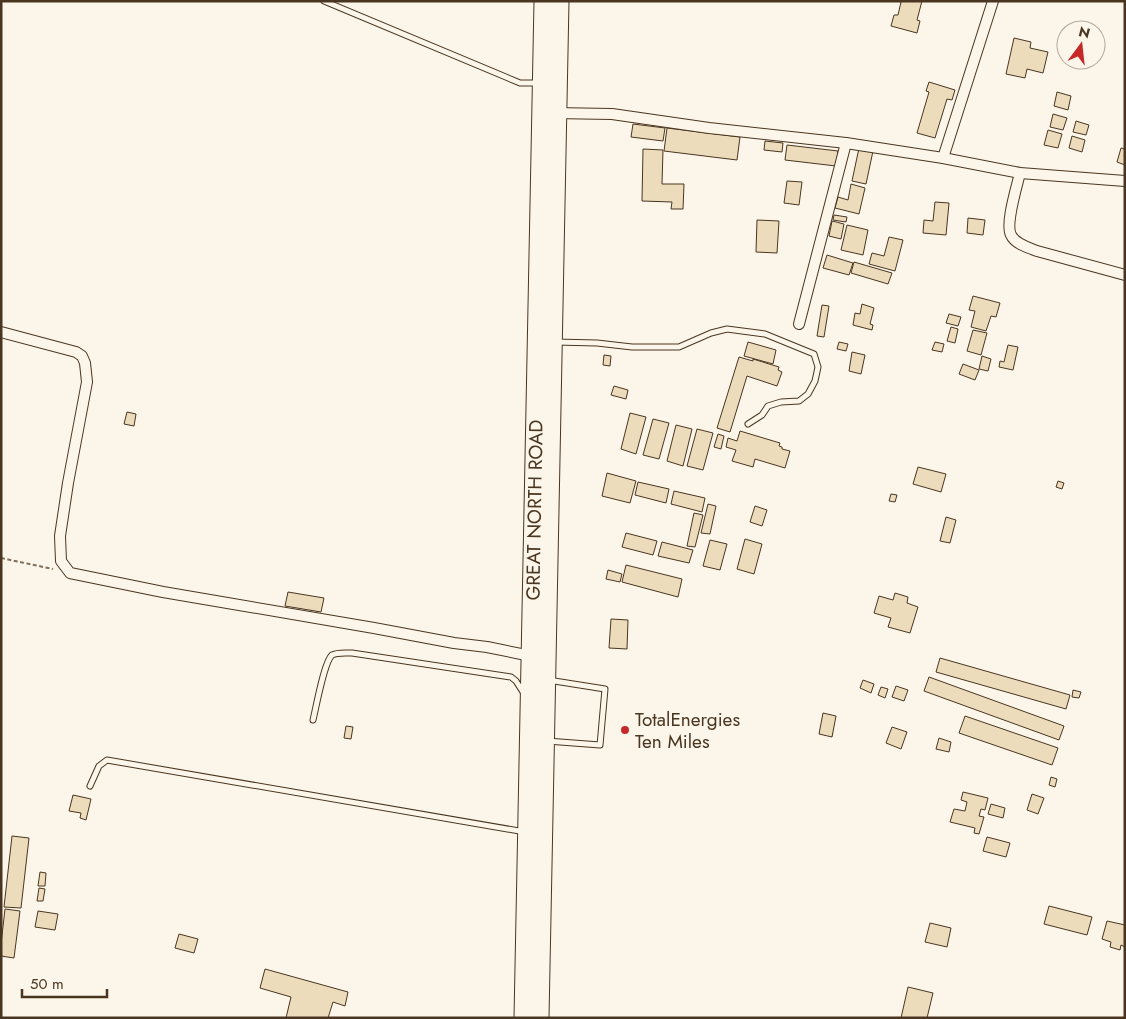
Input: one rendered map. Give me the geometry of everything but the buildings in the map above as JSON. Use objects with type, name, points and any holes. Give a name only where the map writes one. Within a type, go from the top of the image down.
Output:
[{"type":"highway","name":"GREAT NORTH ROAD","points":[[544,1],[550,83]]},
{"type":"highway","name":"GREAT NORTH ROAD","points":[[524,1018],[528,832],[537,740],[530,707],[538,679],[531,656],[550,83],[559,1]]},
{"type":"highway","name":"GREAT NORTH ROAD","points":[[539,1018],[538,679],[552,342],[549,113]]},
{"type":"street","points":[[943,158],[993,1]]},
{"type":"street","points":[[549,113],[612,114],[708,128],[846,143],[943,158],[1020,173],[1125,181]]},
{"type":"street","points":[[800,324],[846,143]]},
{"type":"street","points":[[1020,173],[1008,225],[1011,236],[1016,241],[1038,251],[1125,275]]},
{"type":"street","points":[[1,332],[76,352],[82,356],[86,363],[87,382],[60,536],[61,560],[70,572],[163,592],[531,656]]},
{"type":"lane","points":[[324,1],[520,83],[550,83]]},
{"type":"lane","points":[[552,342],[598,343],[632,347],[679,347],[711,332],[727,329],[765,334],[814,354],[818,367],[815,381],[808,394],[799,401],[781,402],[768,406],[762,414],[748,424]]},
{"type":"lane","points":[[313,720],[326,666],[331,656],[337,653],[352,653],[511,677],[516,681],[530,707]]},
{"type":"lane","points":[[537,740],[600,745],[605,688],[538,679]]},
{"type":"lane","points":[[90,786],[99,766],[107,760],[528,832]]},
{"type":"path","points":[[1,558],[70,572]]},
{"type":"place","name":"TotalEnergies Ten Miles","points":[[625,730]]}]
